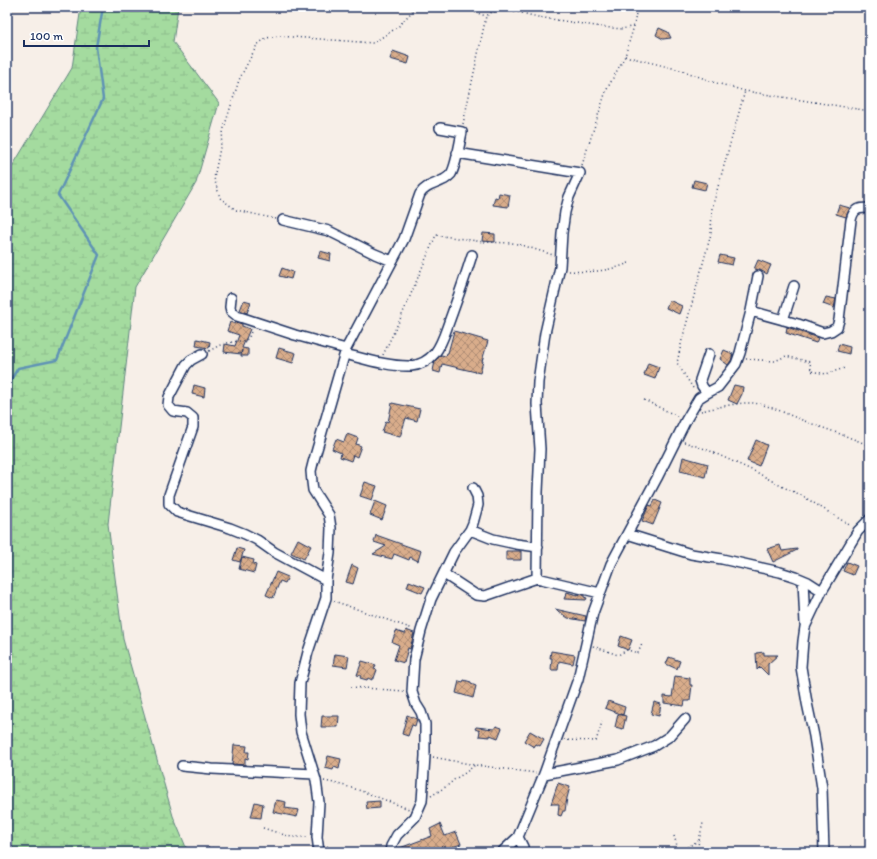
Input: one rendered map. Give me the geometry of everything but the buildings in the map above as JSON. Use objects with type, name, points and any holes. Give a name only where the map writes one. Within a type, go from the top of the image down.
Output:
[{"type":"street","points":[[318,852],[317,837],[319,802],[315,777],[302,732],[299,714],[300,683],[308,652],[326,598],[326,580],[330,553],[331,528],[329,515],[314,490],[311,471],[346,352],[404,239],[420,194],[427,186],[443,180],[450,175],[462,132],[440,128]]},
{"type":"street","points":[[457,153],[580,173],[569,197],[565,212],[559,270],[545,333],[538,382],[537,404],[540,449],[537,578]]},
{"type":"street","points":[[751,311],[823,333],[831,331],[837,326],[851,220],[853,213],[857,209],[870,208]]},
{"type":"street","points":[[283,220],[329,231],[392,261]]},
{"type":"street","points":[[231,298],[230,312],[237,316],[379,362],[412,366],[424,363],[434,354],[440,345],[461,290],[472,255]]},
{"type":"street","points":[[502,852],[518,837],[544,774],[578,679],[593,613],[611,564],[688,417],[703,396],[718,387],[736,364],[751,311],[758,276]]},
{"type":"street","points":[[783,320],[794,286]]},
{"type":"street","points":[[202,354],[191,360],[186,365],[169,397],[168,405],[173,411],[187,413],[193,418],[193,427],[169,495],[169,504],[177,512],[230,528],[251,537],[274,552],[326,580]]},
{"type":"street","points":[[703,396],[700,380],[709,354]]},
{"type":"street","points":[[390,852],[391,846],[397,835],[415,817],[422,801],[425,756],[425,724],[412,692],[414,659],[431,599],[454,552],[470,530],[477,512],[477,496],[474,488]]},
{"type":"street","points":[[805,627],[822,591],[858,530],[870,519]]},
{"type":"street","points":[[470,530],[493,539],[538,548]]},
{"type":"street","points":[[627,534],[691,554],[722,559],[780,572],[803,580],[822,591]]},
{"type":"street","points":[[444,574],[476,595],[485,596],[537,578],[600,593]]},
{"type":"street","points":[[803,580],[805,627],[801,667],[822,788],[824,852]]},
{"type":"street","points":[[544,774],[618,760],[654,746],[670,736],[685,719]]},
{"type":"street","points":[[182,766],[315,777]]},
{"type":"street","points":[[518,837],[523,847],[523,852]]},
{"type":"path","points":[[283,220],[236,210],[220,198],[214,178],[224,128],[240,80],[257,45],[266,38],[278,36],[373,43],[398,27],[416,7]]},
{"type":"path","points":[[460,7],[486,16]]},
{"type":"path","points":[[510,10],[513,7]]},
{"type":"path","points":[[580,173],[606,91],[625,56],[634,26],[637,7]]},
{"type":"path","points":[[462,132],[486,16],[492,12],[510,10],[538,17],[622,29],[634,26]]},
{"type":"path","points":[[625,56],[684,71],[713,82],[745,91],[870,111]]},
{"type":"path","points":[[703,396],[677,363],[711,234],[712,208],[745,91]]},
{"type":"path","points":[[379,362],[402,315],[436,235],[483,242],[512,243],[560,258]]},
{"type":"path","points":[[559,270],[586,272],[614,268],[629,263]]},
{"type":"path","points":[[202,354],[222,344],[245,341],[249,336],[255,322]]},
{"type":"path","points":[[738,358],[775,361],[786,356],[810,362],[810,371],[826,374],[845,368]]},
{"type":"path","points":[[644,400],[688,417],[713,408],[745,403],[758,404],[848,436],[870,446]]},
{"type":"path","points":[[676,440],[708,450],[758,473],[801,495],[858,530]]},
{"type":"path","points":[[326,598],[421,631]]},
{"type":"path","points":[[586,643],[618,655],[626,650],[638,653],[642,644]]},
{"type":"path","points":[[351,687],[412,692]]},
{"type":"path","points":[[556,740],[596,741],[603,719]]},
{"type":"path","points":[[425,756],[475,765],[544,774]]},
{"type":"path","points":[[422,801],[447,786],[475,765]]},
{"type":"path","points":[[315,777],[417,811]]},
{"type":"path","points":[[697,852],[703,823]]},
{"type":"path","points":[[263,828],[291,837],[317,837]]},
{"type":"path","points":[[674,836],[680,852],[699,840]]},
{"type":"path","points":[[208,847],[224,852]]},
{"type":"green space","points":[[81,7],[178,7],[173,42],[219,103],[196,183],[135,287],[108,524],[123,639],[173,816],[188,852],[7,852],[7,175],[72,68]]},
{"type":"waterway","points":[[7,386],[18,368],[57,360],[99,255],[58,195],[103,99],[96,47],[103,7]]}]
